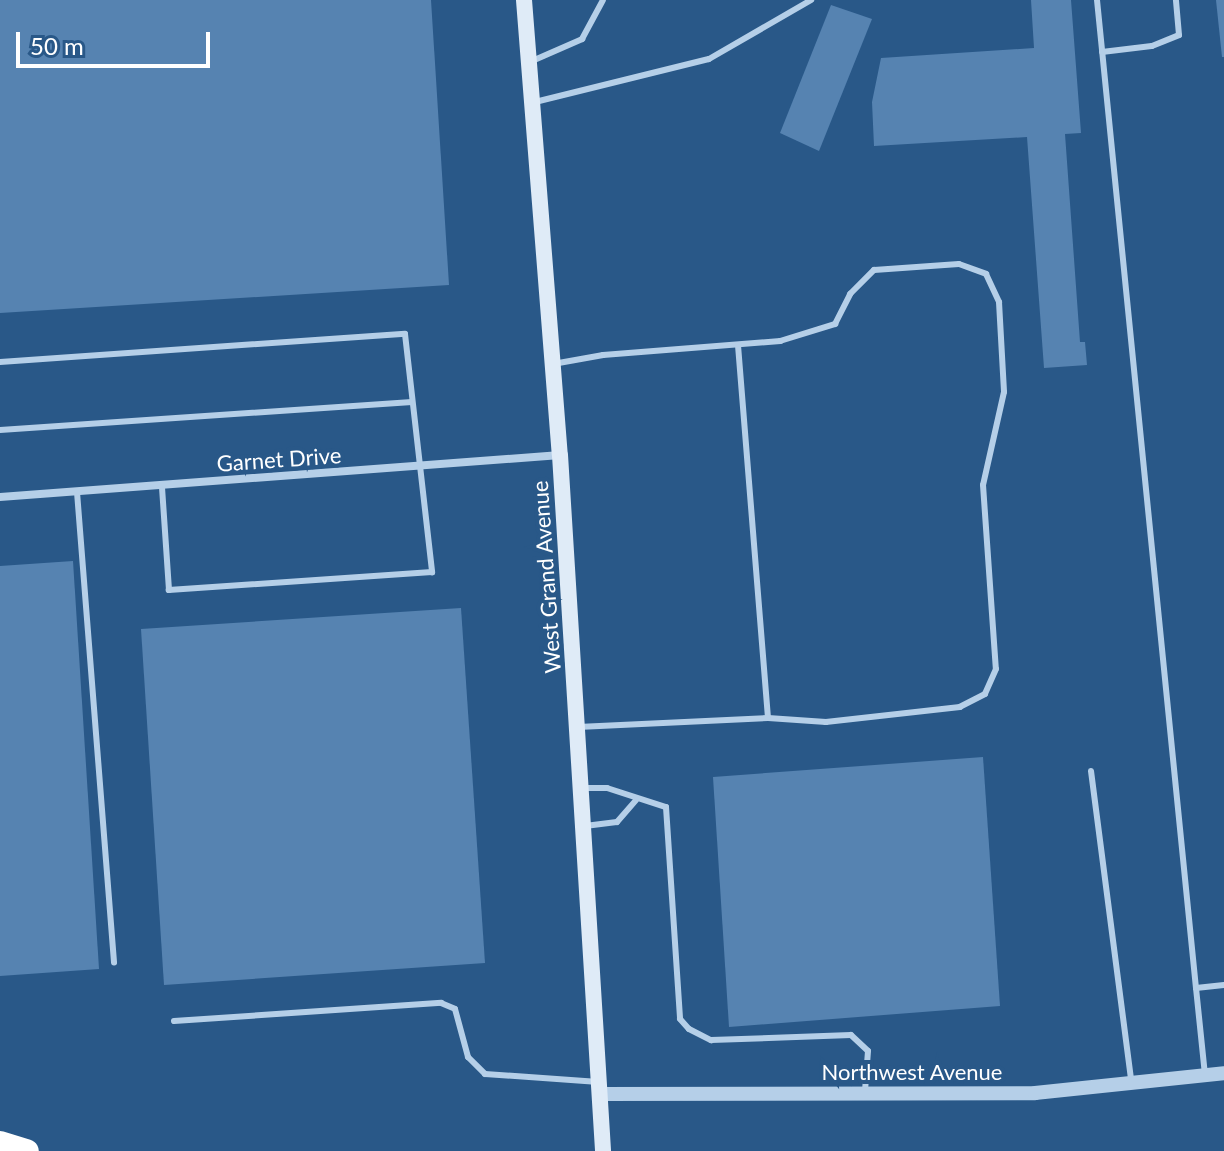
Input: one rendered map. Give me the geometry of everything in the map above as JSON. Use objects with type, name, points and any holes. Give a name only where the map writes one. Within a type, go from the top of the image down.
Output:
[{"type":"highway","points":[[0,1143],[27,1151]]},
{"type":"main road","name":"West Grand Avenue","points":[[524,0],[560,455],[603,1151]]},
{"type":"street","name":"Garnet Drive","points":[[0,497],[560,455]]},
{"type":"street","name":"Northwest Avenue","points":[[599,1088],[865,1095],[1035,1093],[1224,1073]]},
{"type":"lane","points":[[529,62],[582,39],[603,0]]},
{"type":"lane","points":[[532,103],[709,59],[811,0]]},
{"type":"lane","points":[[1097,0],[1205,1075]]},
{"type":"lane","points":[[1102,52],[1152,46],[1179,35],[1176,0]]},
{"type":"lane","points":[[553,364],[603,355],[780,341],[835,324],[850,294],[874,270],[959,264],[986,274],[999,302],[1004,392],[983,485],[996,669],[985,694],[960,707],[826,722],[768,718],[577,727]]},
{"type":"lane","points":[[0,362],[405,334],[432,572],[169,590],[162,486]]},
{"type":"lane","points":[[738,345],[768,718]]},
{"type":"lane","points":[[0,430],[412,402]]},
{"type":"lane","points":[[77,492],[114,963]]},
{"type":"lane","points":[[1091,771],[1131,1084]]},
{"type":"lane","points":[[581,788],[607,788],[636,800],[666,807],[671,822],[680,1019],[689,1029],[711,1040],[851,1035],[868,1051],[865,1095]]},
{"type":"lane","points":[[583,826],[617,822],[636,800]]},
{"type":"lane","points":[[1196,988],[1224,985]]},
{"type":"lane","points":[[174,1021],[441,1003],[455,1009],[468,1057],[485,1074],[599,1088]]},
{"type":"building","points":[[0,0],[431,0],[449,285],[0,313]]},
{"type":"building","points":[[1031,0],[1071,0],[1081,133],[1065,134],[1080,342],[1085,342],[1087,365],[1044,368],[1027,137],[874,146],[872,102],[881,58],[1034,48]]},
{"type":"building","points":[[1216,0],[1224,0],[1224,57],[1222,57]]},
{"type":"building","points":[[831,5],[872,19],[819,151],[780,133]]},
{"type":"building","points":[[73,561],[99,969],[0,976],[0,566]]},
{"type":"building","points":[[461,608],[485,963],[164,985],[141,629]]},
{"type":"building","points":[[983,757],[1000,1006],[729,1027],[713,777]]}]
